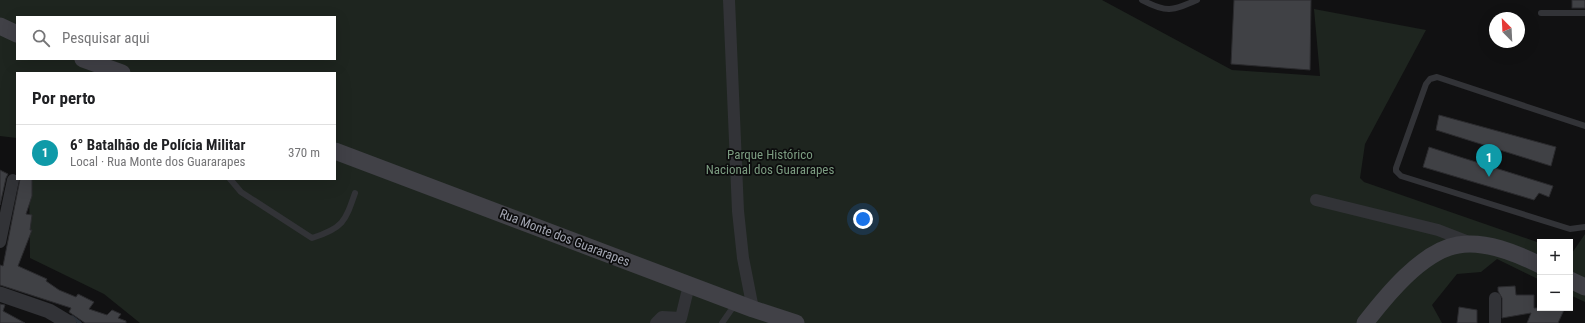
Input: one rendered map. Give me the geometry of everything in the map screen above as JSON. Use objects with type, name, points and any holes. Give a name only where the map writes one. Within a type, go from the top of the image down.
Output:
[{"type":"main road","points":[[0,26],[16,34]]},
{"type":"main road","points":[[86,60],[119,72]]},
{"type":"main road","name":"Rua Monte dos Guararapes","points":[[336,151],[753,309],[796,323]]},
{"type":"main road","points":[[1365,323],[1388,295],[1407,276],[1429,258],[1457,245],[1476,245],[1504,250],[1537,264]]},
{"type":"main road","points":[[1573,281],[1585,287]]},
{"type":"street","points":[[729,0],[738,211],[743,258],[753,309]]},
{"type":"street","points":[[0,242],[13,180]]},
{"type":"street","points":[[1316,200],[1438,230],[1476,245]]},
{"type":"street","points":[[656,323],[662,317],[685,320],[689,285]]},
{"type":"street","points":[[0,294],[49,311],[69,323]]},
{"type":"street","points":[[1495,298],[1495,323]]},
{"type":"lane","points":[[1142,0],[1161,10],[1171,9],[1197,0]]},
{"type":"lane","points":[[1540,14],[1585,13]]},
{"type":"lane","points":[[1585,126],[1437,77],[1430,80],[1426,84],[1396,168],[1396,171],[1401,176],[1562,227],[1570,229],[1585,227]]},
{"type":"lane","points":[[231,180],[241,192],[312,238],[331,231],[346,219],[355,192]]},
{"type":"lane","points":[[722,323],[736,302]]},
{"type":"green space","name":"Parque Histórico Nacional dos Guararapes","points":[[0,0],[1102,0],[1232,70],[1320,76],[1314,9],[1426,30],[1365,144],[1360,178],[1364,182],[1537,242],[1537,279],[1497,259],[1481,272],[1457,274],[1432,305],[1442,323],[140,323],[104,294],[30,258],[29,180],[336,180],[336,72],[16,72],[16,138],[0,136]]},
{"type":"green space","points":[[1585,234],[1585,302],[1573,296],[1573,252]]},
{"type":"building","points":[[1234,0],[1311,0],[1310,70],[1231,64]]},
{"type":"building","points":[[1572,0],[1585,0],[1585,8],[1572,8]]},
{"type":"building","points":[[1439,115],[1556,147],[1551,166],[1436,130]]},
{"type":"building","points":[[1429,147],[1553,186],[1549,197],[1539,193],[1534,200],[1423,167]]},
{"type":"building","points":[[0,170],[8,174],[0,205]]},
{"type":"building","points":[[20,180],[32,180],[32,196],[26,214],[32,215],[30,230],[32,230],[18,266],[47,279],[46,281],[59,290],[76,297],[78,294],[94,302],[89,309],[107,315],[112,310],[121,314],[118,318],[126,321],[126,323],[85,323],[69,312],[71,308],[0,285],[0,265],[3,266]]},
{"type":"building","points":[[1515,286],[1516,295],[1534,295],[1534,308],[1537,308],[1537,311],[1564,311],[1558,323],[1527,323],[1531,313],[1502,318],[1502,298],[1498,291],[1498,287]]},
{"type":"building","points":[[0,304],[5,305],[3,311],[25,323],[0,323]]},
{"type":"building","points":[[1459,307],[1477,310],[1477,323],[1457,323]]},
{"type":"waterway","points":[[72,317],[80,323]]},
{"type":"place","name":"6° Batalhão de Polícia Militar","points":[[1489,177]]}]
